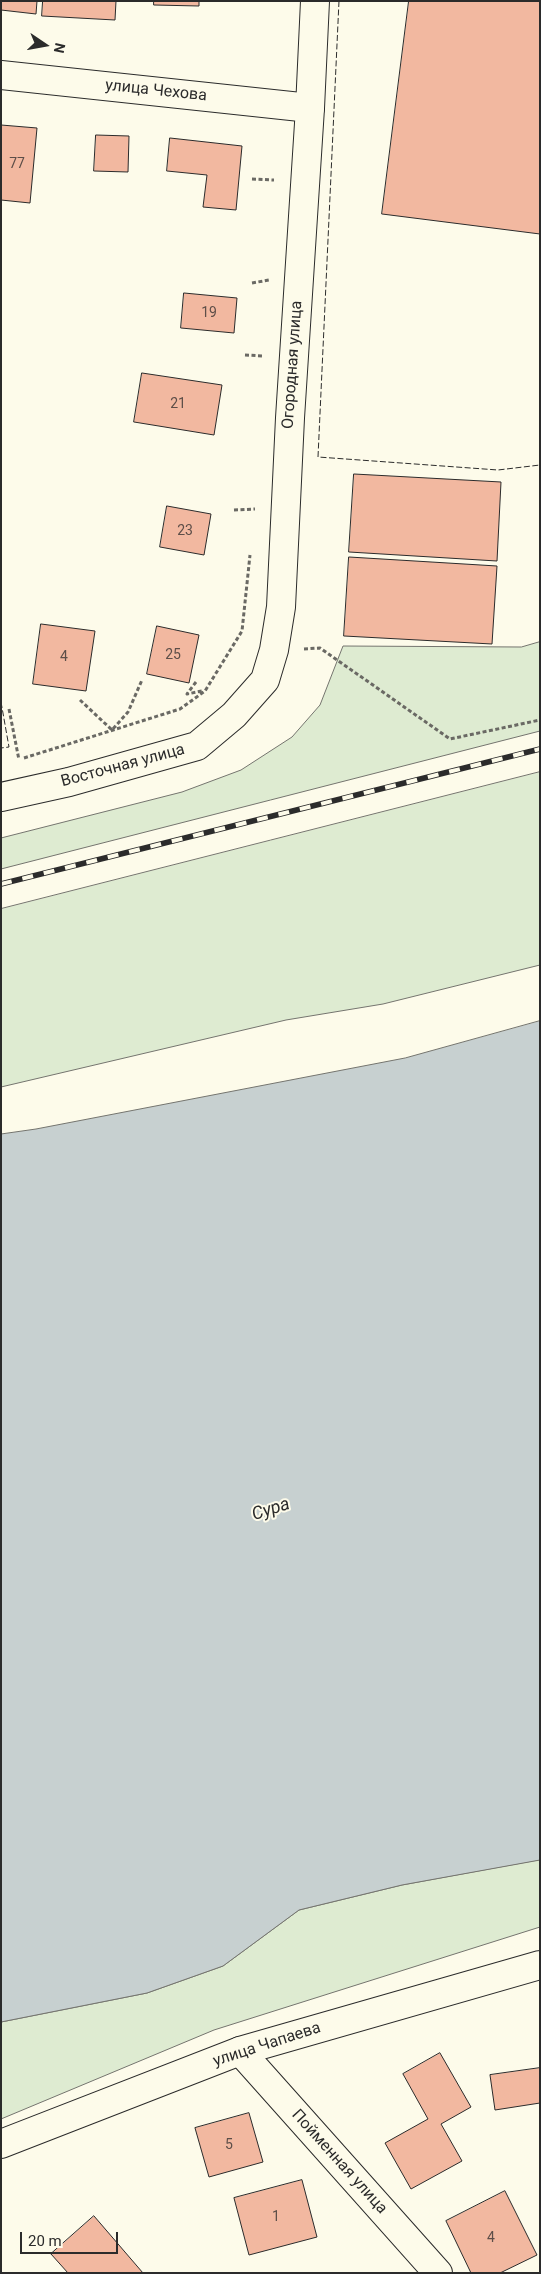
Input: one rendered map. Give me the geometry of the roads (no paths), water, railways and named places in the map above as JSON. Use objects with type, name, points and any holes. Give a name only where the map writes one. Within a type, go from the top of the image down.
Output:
[{"type":"street","name":"Огородная улица","points":[[234,715],[265,680],[274,650],[281,607],[290,418],[315,1]]},
{"type":"street","name":"улица Чехова","points":[[1,75],[310,108]]},
{"type":"street","name":"Восточная улица","points":[[1,797],[69,782],[197,746],[234,715]]},
{"type":"street","name":"улица Чапаева","points":[[1,2144],[240,2051],[540,1965]]},
{"type":"street","name":"Пойменная улица","points":[[240,2051],[438,2273]]},
{"type":"water","name":"Сура","points":[[540,1021],[540,1860],[402,1885],[299,1910],[223,1966],[147,1993],[1,2022],[1,1134],[36,1129],[405,1058]]},
{"type":"railway","points":[[1,884],[540,749]]}]
